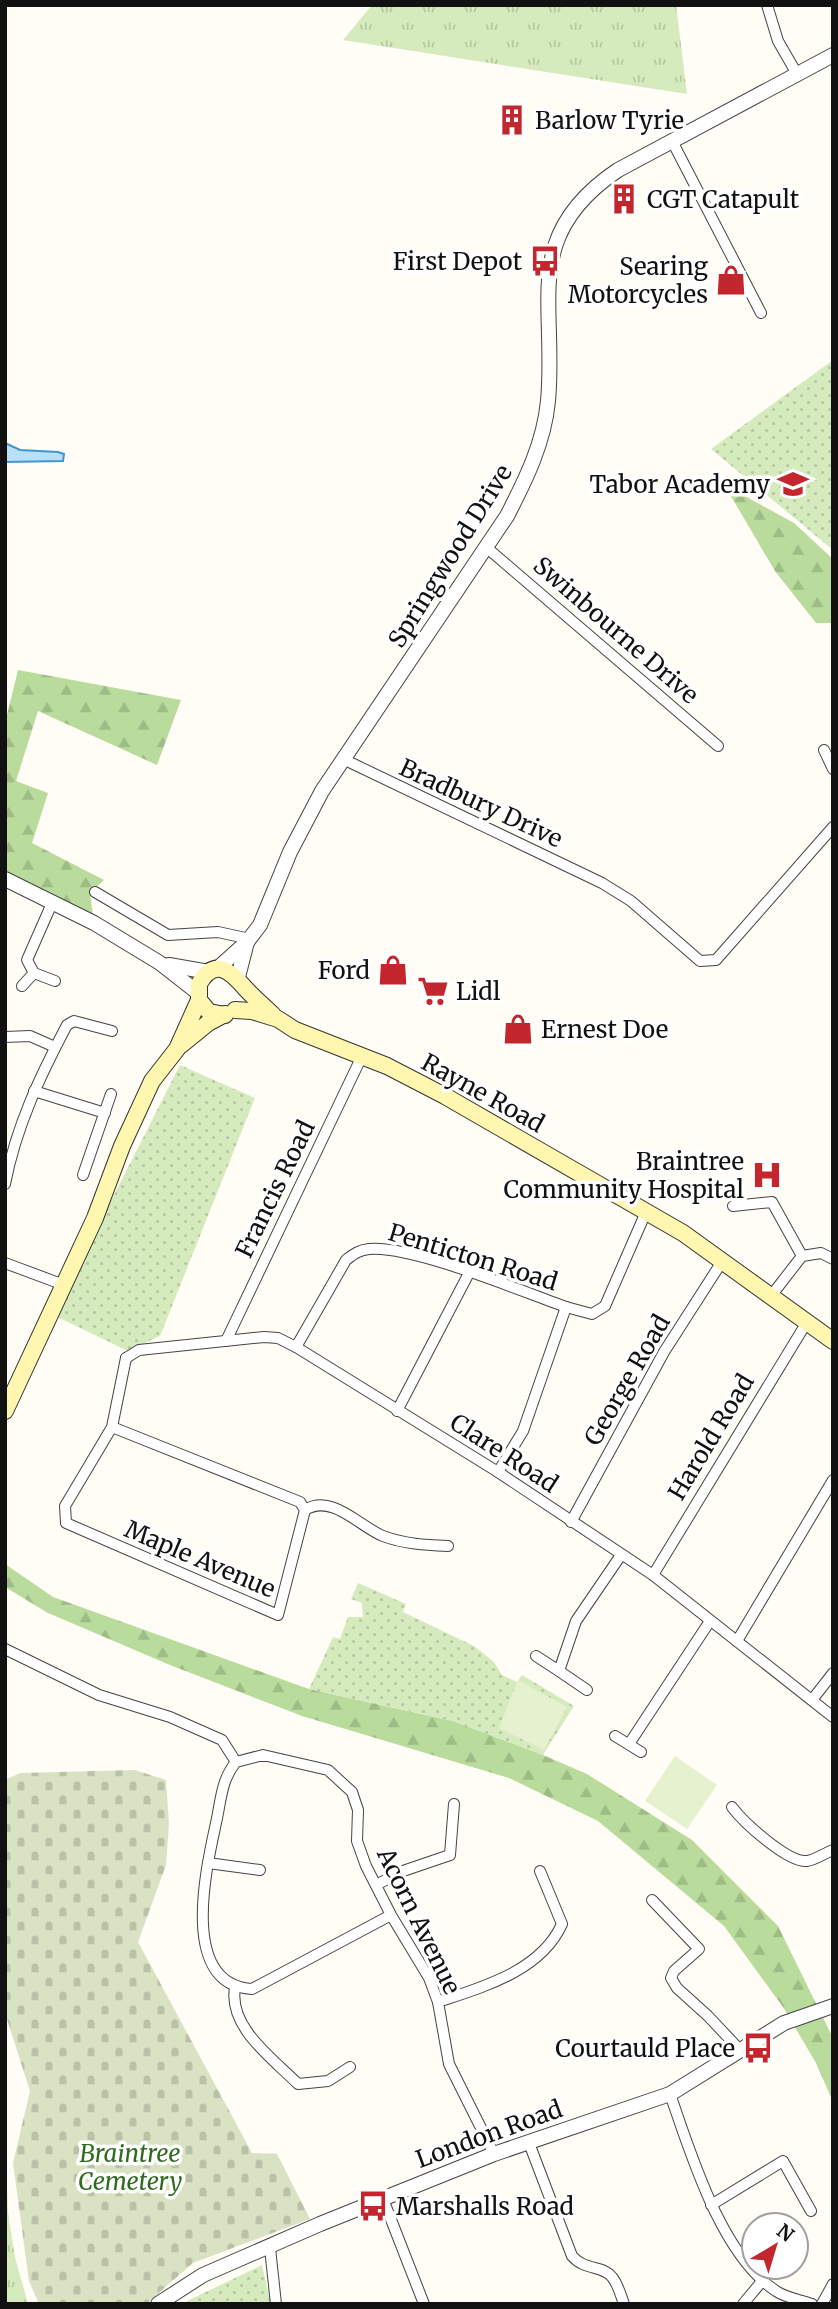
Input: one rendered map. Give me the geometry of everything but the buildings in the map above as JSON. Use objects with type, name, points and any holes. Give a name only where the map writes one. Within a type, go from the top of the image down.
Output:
[{"type":"main road","name":"Rayne Road","points":[[213,970],[240,981],[278,1019],[295,1030],[362,1056],[445,1097],[646,1212],[723,1260],[833,1340]]},
{"type":"main road","points":[[177,1049],[203,977],[213,970]]},
{"type":"main road","points":[[5,1411],[64,1285],[152,1081],[177,1049],[208,1023],[230,1012],[243,998],[240,981]]},
{"type":"main road","name":"Rayne Road","points":[[198,996],[209,1012],[252,1011],[278,1019]]},
{"type":"street","points":[[767,5],[778,41],[797,75]]},
{"type":"street","name":"Springwood Drive","points":[[213,970],[249,941],[260,925],[312,809],[486,547],[527,478],[540,444],[548,401],[548,277],[553,247],[570,212],[592,187],[648,152],[833,55]]},
{"type":"street","points":[[672,141],[761,313]]},
{"type":"street","name":"Swinbourne Drive","points":[[486,547],[718,746]]},
{"type":"street","points":[[824,750],[833,769]]},
{"type":"street","name":"Bradbury Drive","points":[[343,759],[601,883],[631,901],[700,961],[716,960],[833,827]]},
{"type":"street","name":"Rayne Road","points":[[5,879],[53,901],[160,963],[198,996]]},
{"type":"street","points":[[95,892],[168,935],[218,932],[249,941]]},
{"type":"street","points":[[53,901],[27,954],[27,960],[34,973],[55,981]]},
{"type":"street","name":"Springwood Drive","points":[[240,981],[249,941]]},
{"type":"street","name":"Rayne Road","points":[[160,963],[213,970]]},
{"type":"street","points":[[22,986],[34,973]]},
{"type":"street","points":[[5,1184],[9,1146],[67,1025],[74,1021],[112,1031]]},
{"type":"street","points":[[5,1037],[30,1036],[55,1047]]},
{"type":"street","name":"Francis Road","points":[[226,1341],[362,1056]]},
{"type":"street","points":[[34,1091],[105,1113]]},
{"type":"street","points":[[83,1175],[111,1094]]},
{"type":"street","points":[[733,1206],[772,1202],[802,1256]]},
{"type":"street","name":"Penticton Road","points":[[296,1347],[339,1271],[358,1251],[381,1249],[400,1252],[592,1314],[605,1307],[646,1212]]},
{"type":"street","points":[[771,1296],[802,1256],[821,1253],[833,1259]]},
{"type":"street","name":"George Road","points":[[571,1522],[664,1352],[723,1260]]},
{"type":"street","points":[[5,1263],[64,1285]]},
{"type":"street","points":[[397,1411],[469,1273]]},
{"type":"street","points":[[498,1472],[523,1431],[566,1307]]},
{"type":"street","name":"Harold Road","points":[[653,1575],[807,1322]]},
{"type":"street","name":"Clare Road","points":[[126,1358],[139,1350],[264,1336],[278,1338],[296,1347],[498,1472],[653,1575],[833,1717]]},
{"type":"street","points":[[117,1349],[126,1358],[112,1427],[292,1496],[306,1510],[318,1505],[332,1507],[382,1536],[403,1542],[447,1546]]},
{"type":"street","name":"Maple Avenue","points":[[112,1427],[65,1506],[66,1523],[83,1533],[278,1615],[306,1510]]},
{"type":"street","points":[[737,1641],[833,1480]]},
{"type":"street","points":[[559,1671],[576,1621],[621,1555]]},
{"type":"street","points":[[629,1744],[710,1621]]},
{"type":"street","points":[[5,1649],[99,1695],[159,1712],[222,1740],[236,1762],[224,1781],[208,1863],[202,1928],[208,1954],[218,1975],[235,1988],[252,1989],[391,1915]]},
{"type":"street","points":[[536,1656],[587,1690]]},
{"type":"street","points":[[812,1700],[833,1673]]},
{"type":"street","points":[[615,1736],[641,1752]]},
{"type":"street","name":"Acorn Avenue","points":[[236,1762],[263,1755],[328,1770],[339,1777],[352,1792],[358,1810],[357,1840],[391,1915],[429,1978],[438,2002],[449,2064],[494,2154]]},
{"type":"street","points":[[376,1885],[403,1871],[450,1855],[454,1804]]},
{"type":"street","points":[[732,1813],[797,1859],[807,1861],[833,1850]]},
{"type":"street","points":[[208,1863],[260,1870]]},
{"type":"street","points":[[438,2002],[478,1989],[525,1965],[556,1937],[562,1924],[540,1871]]},
{"type":"street","points":[[652,1900],[699,1950],[674,1971],[671,1978],[677,1989],[708,2016],[740,2050]]},
{"type":"street","points":[[235,1988],[232,2001],[240,2022],[298,2084],[328,2081],[349,2067]]},
{"type":"street","name":"London Road","points":[[159,2304],[203,2276],[383,2199],[494,2154],[670,2094],[784,2023],[828,2008]]},
{"type":"street","points":[[670,2094],[711,2205],[740,2251]]},
{"type":"street","points":[[530,2143],[572,2256],[580,2266],[603,2270],[612,2276],[624,2304]]},
{"type":"street","points":[[711,2205],[783,2161],[811,2211]]},
{"type":"street","points":[[383,2199],[424,2304]]},
{"type":"street","points":[[270,2248],[276,2304]]},
{"type":"street","points":[[744,2304],[762,2281]]},
{"type":"street","points":[[764,2281],[778,2293],[812,2304]]},
{"type":"street","points":[[822,2304],[833,2284]]},
{"type":"green space","points":[[372,5],[676,5],[687,94],[343,40]]},
{"type":"green space","name":"Tabor Academy","points":[[833,360],[833,550],[711,449]]},
{"type":"green space","points":[[719,476],[743,495],[794,523],[833,559],[833,623],[816,623],[775,571]]},
{"type":"green space","points":[[18,670],[181,700],[157,765],[38,711],[16,781],[48,793],[32,843],[104,880],[90,893],[94,923],[5,880],[5,723]]},
{"type":"green space","points":[[180,1065],[255,1098],[160,1336],[128,1351],[53,1315]]},
{"type":"green space","points":[[5,1564],[53,1597],[309,1689],[453,1721],[543,1755],[587,1774],[692,1840],[778,1926],[833,2038],[833,2102],[816,2063],[783,2007],[724,1926],[598,1821],[509,1778],[302,1716],[170,1665],[48,1613],[5,1587]]},
{"type":"green space","points":[[358,1583],[406,1604],[403,1612],[474,1646],[494,1662],[502,1675],[517,1682],[522,1675],[574,1706],[543,1755],[453,1721],[309,1689],[333,1637],[340,1639],[348,1617],[363,1617],[362,1603],[351,1599]]},
{"type":"green space","points":[[518,1680],[567,1707],[544,1750],[499,1728]]},
{"type":"green space","points":[[675,1756],[717,1785],[687,1829],[645,1801]]},
{"type":"green space","name":"Braintree Cemetery","points":[[135,1770],[166,1780],[169,1824],[166,1865],[138,1942],[252,2153],[277,2154],[310,2219],[193,2263],[146,2304],[39,2304],[29,2281],[13,2163],[30,2091],[5,2013],[5,1780],[20,1773]]},
{"type":"green space","points":[[5,2140],[8,2213],[15,2257],[28,2304],[5,2304]]},
{"type":"green space","points":[[262,2265],[271,2304],[183,2304],[187,2301]]},
{"type":"water","points":[[5,443],[20,450],[58,452],[64,454],[63,461],[5,462]]},
{"type":"place","name":"Barlow Tyrie","points":[[512,120]]},
{"type":"place","name":"CGT Catapult","points":[[624,199]]},
{"type":"place","name":"First Depot","points":[[545,261]]},
{"type":"place","name":"Searing Motorcycles","points":[[731,280]]},
{"type":"place","name":"Tabor Academy","points":[[793,484]]},
{"type":"place","name":"Ford","points":[[393,970]]},
{"type":"place","name":"Lidl","points":[[433,991]]},
{"type":"place","name":"Ernest Doe","points":[[518,1029]]},
{"type":"place","name":"Braintree Community Hospital","points":[[767,1175]]},
{"type":"place","name":"Courtauld Place","points":[[758,2048]]},
{"type":"place","name":"Marshalls Road","points":[[373,2206]]}]
